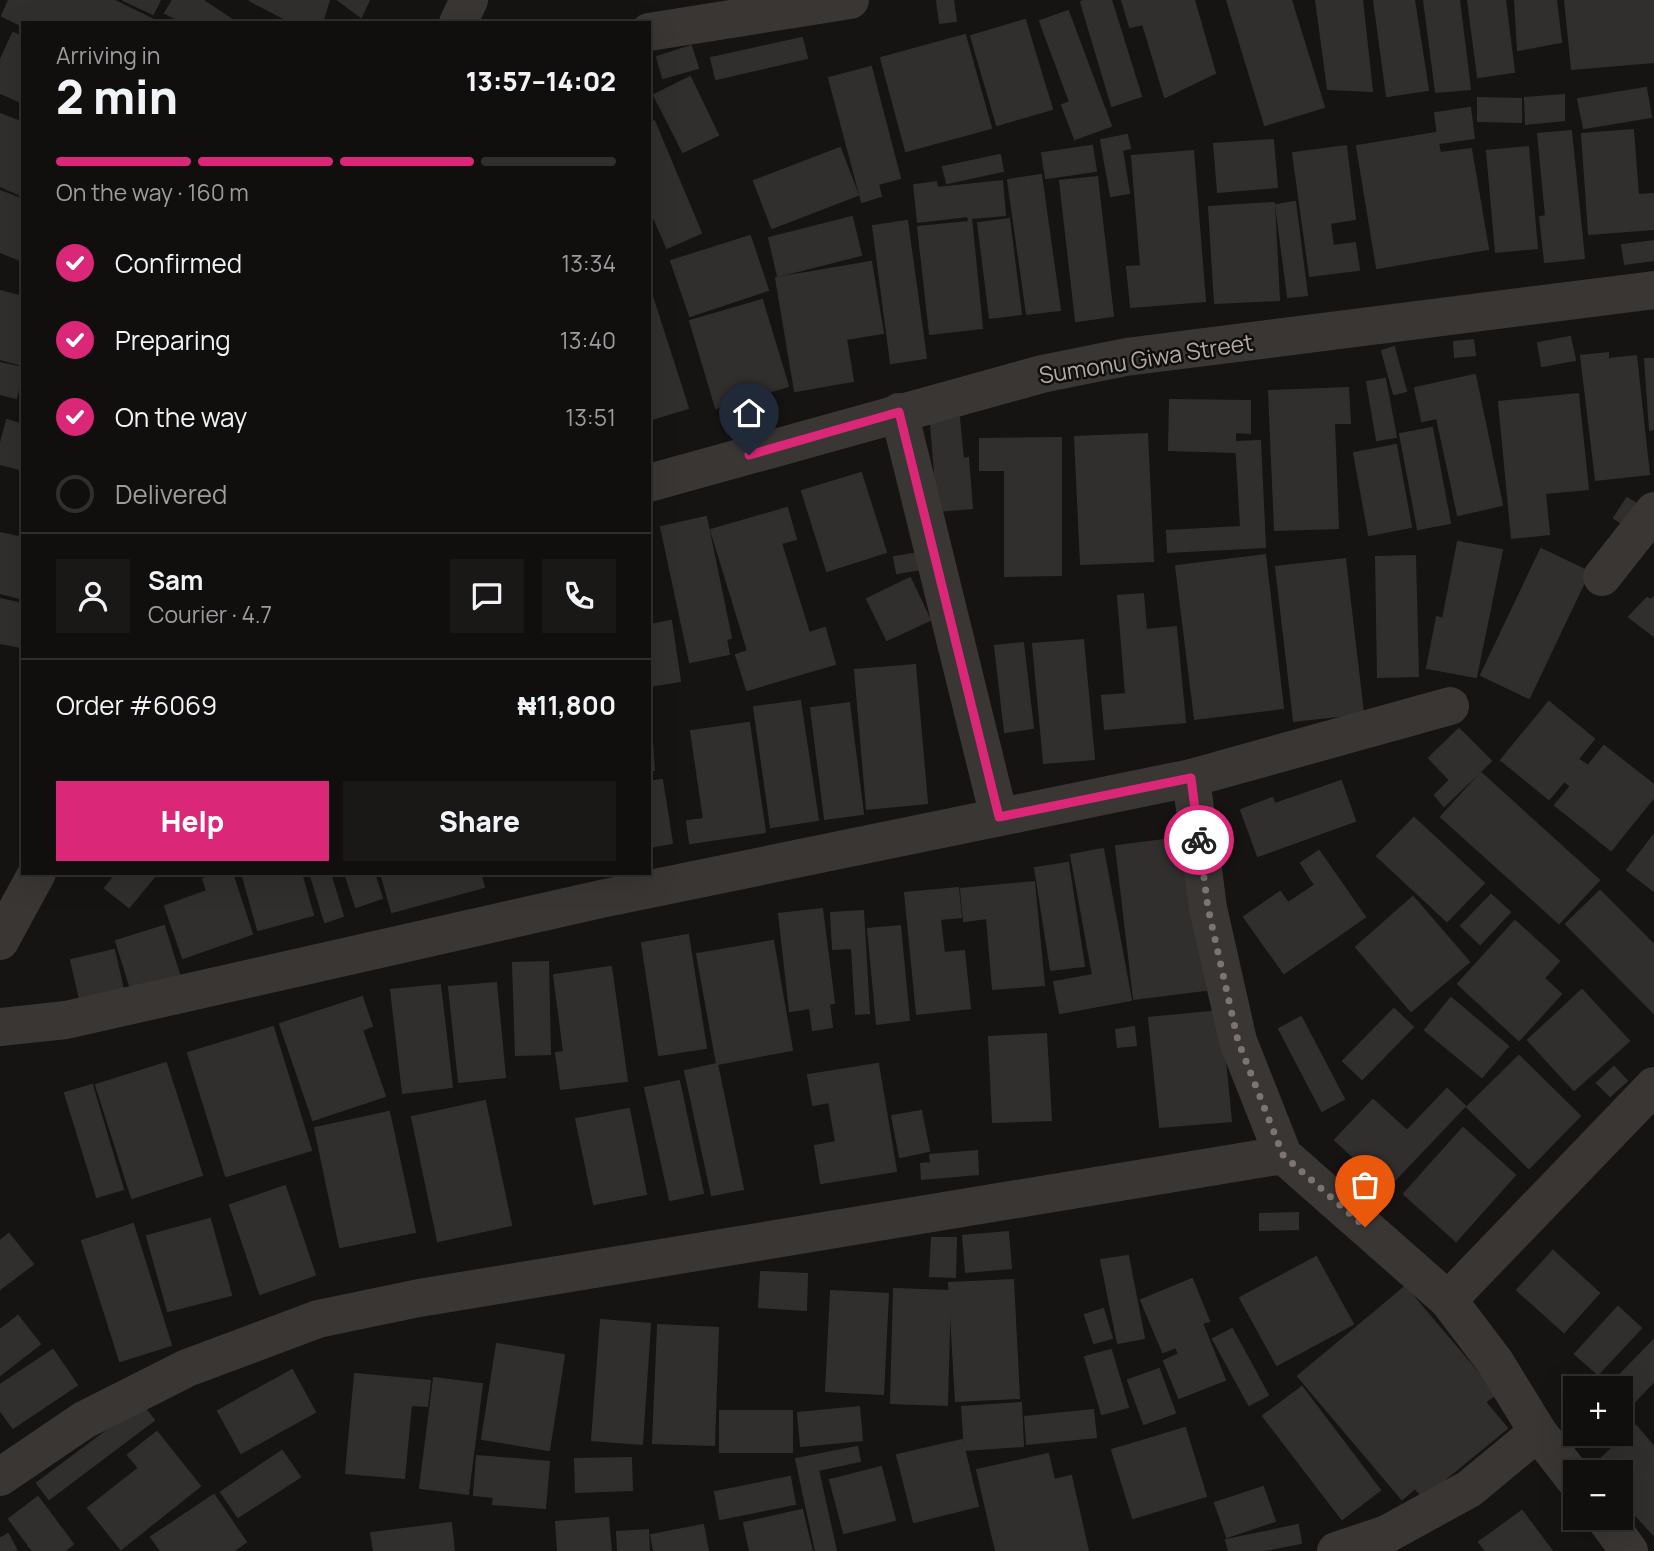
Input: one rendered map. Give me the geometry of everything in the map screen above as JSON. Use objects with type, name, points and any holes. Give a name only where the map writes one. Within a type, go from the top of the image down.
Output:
[{"type":"street","points":[[459,21],[469,0]]},
{"type":"street","points":[[651,32],[850,0]]},
{"type":"street","name":"Sumonu Giwa Street","points":[[651,482],[1042,374],[1126,357],[1654,290]]},
{"type":"street","points":[[899,412],[999,817]]},
{"type":"street","points":[[1602,577],[1654,511]]},
{"type":"street","points":[[0,1027],[66,1020],[562,907],[1191,778],[1450,706]]},
{"type":"street","points":[[1191,778],[1208,908],[1238,1041],[1283,1155],[1448,1300],[1495,1362],[1538,1432],[1563,1464]]},
{"type":"street","points":[[0,941],[36,875]]},
{"type":"street","points":[[1448,1300],[1654,1086]]},
{"type":"street","points":[[0,1478],[84,1420],[187,1368],[318,1319],[419,1298],[1283,1155]]},
{"type":"street","points":[[1336,1551],[1387,1534],[1469,1489],[1538,1432]]},
{"type":"street","points":[[1614,1530],[1629,1551]]},
{"type":"building","points":[[9,0],[113,0],[156,21],[21,21],[21,25],[2,16]]},
{"type":"building","points":[[123,0],[160,0],[153,14]]},
{"type":"building","points":[[173,0],[202,0],[234,21],[181,21],[165,13]]},
{"type":"building","points":[[249,0],[329,0],[323,21],[289,21]]},
{"type":"building","points":[[338,0],[369,0],[361,17]]},
{"type":"building","points":[[953,0],[956,21],[940,23],[937,1]]},
{"type":"building","points":[[1111,0],[1141,96],[1112,106],[1081,2]]},
{"type":"building","points":[[1122,0],[1194,0],[1215,73],[1165,97],[1143,24],[1130,27]]},
{"type":"building","points":[[1227,0],[1291,0],[1324,107],[1265,125]]},
{"type":"building","points":[[1316,0],[1362,0],[1372,91],[1328,89]]},
{"type":"building","points":[[1374,0],[1414,0],[1428,90],[1387,96]]},
{"type":"building","points":[[1424,0],[1459,0],[1470,89],[1436,92]]},
{"type":"building","points":[[1468,0],[1505,0],[1514,72],[1478,77]]},
{"type":"building","points":[[1515,0],[1556,0],[1561,42],[1518,50]]},
{"type":"building","points":[[1565,0],[1654,0],[1654,62],[1572,69]]},
{"type":"building","points":[[1068,11],[1111,126],[1075,139],[1062,105],[1070,102],[1040,21]]},
{"type":"building","points":[[1025,20],[1052,109],[997,125],[971,36]]},
{"type":"building","points":[[13,33],[21,36],[21,102],[0,93],[0,61]]},
{"type":"building","points":[[965,35],[991,128],[906,151],[881,58]]},
{"type":"building","points":[[802,38],[807,58],[716,79],[711,58]]},
{"type":"building","points":[[691,46],[698,68],[663,78],[657,57]]},
{"type":"building","points":[[871,67],[900,178],[878,184],[881,196],[862,202],[829,78]]},
{"type":"building","points":[[690,77],[718,135],[683,152],[654,95]]},
{"type":"building","points":[[1646,88],[1651,117],[1584,128],[1578,99]]},
{"type":"building","points":[[1564,95],[1564,120],[1526,124],[1525,98]]},
{"type":"building","points":[[1478,98],[1521,99],[1521,122],[1478,121]]},
{"type":"building","points":[[1470,108],[1474,138],[1439,143],[1435,113]]},
{"type":"building","points":[[0,114],[21,122],[21,195],[0,186]]},
{"type":"building","points":[[654,121],[701,233],[667,248],[651,211],[651,122]]},
{"type":"building","points":[[1633,130],[1638,195],[1654,194],[1654,229],[1589,234],[1582,134]]},
{"type":"building","points":[[1571,131],[1584,258],[1545,262],[1540,217],[1546,216],[1538,134]]},
{"type":"building","points":[[1436,133],[1440,153],[1471,149],[1488,249],[1377,268],[1357,146]]},
{"type":"building","points":[[1127,135],[1130,148],[1122,150],[1129,193],[1111,196],[1101,140]]},
{"type":"building","points":[[1273,140],[1277,187],[1218,192],[1214,144]]},
{"type":"building","points":[[1092,146],[1096,171],[1046,178],[1042,153]]},
{"type":"building","points":[[1346,146],[1355,219],[1330,223],[1333,246],[1355,243],[1359,270],[1310,276],[1293,153]]},
{"type":"building","points":[[1528,147],[1537,248],[1496,252],[1487,151]]},
{"type":"building","points":[[840,148],[858,195],[772,228],[754,181]]},
{"type":"building","points":[[1193,151],[1205,301],[1131,307],[1127,267],[1141,266],[1132,156]]},
{"type":"building","points":[[1000,155],[1003,171],[947,183],[943,167]]},
{"type":"building","points":[[1041,175],[1060,310],[1027,314],[1008,180]]},
{"type":"building","points":[[1097,177],[1113,316],[1076,321],[1060,181]]},
{"type":"building","points":[[1002,181],[1005,215],[971,218],[982,328],[930,334],[918,227],[969,222],[968,216],[918,222],[914,185],[936,182],[937,188]]},
{"type":"building","points":[[0,191],[21,199],[21,260],[0,252]]},
{"type":"building","points":[[1295,202],[1307,295],[1288,297],[1276,205]]},
{"type":"building","points":[[1274,203],[1279,300],[1215,303],[1209,207]]},
{"type":"building","points":[[852,217],[861,255],[778,276],[769,238]]},
{"type":"building","points":[[1009,219],[1021,314],[990,318],[978,223]]},
{"type":"building","points":[[907,221],[926,358],[891,363],[873,226]]},
{"type":"building","points":[[750,236],[768,290],[690,316],[671,261]]},
{"type":"building","points":[[1654,241],[1654,260],[1625,264],[1622,245]]},
{"type":"building","points":[[871,262],[883,333],[846,339],[853,381],[795,391],[776,278]]},
{"type":"building","points":[[0,291],[21,296],[21,357],[19,364],[0,359]]},
{"type":"building","points":[[651,293],[688,408],[651,419]]},
{"type":"building","points":[[762,300],[788,386],[716,408],[690,321]]},
{"type":"building","points":[[1570,337],[1575,360],[1542,366],[1538,343]]},
{"type":"building","points":[[1473,340],[1475,355],[1455,357],[1454,342]]},
{"type":"building","points":[[1394,347],[1406,391],[1394,394],[1382,351]]},
{"type":"building","points":[[1608,353],[1608,359],[1636,356],[1649,474],[1596,480],[1581,356]]},
{"type":"building","points":[[1645,359],[1654,359],[1654,429],[1650,430]]},
{"type":"building","points":[[0,363],[21,368],[16,398],[0,394]]},
{"type":"building","points":[[1475,375],[1502,505],[1458,515],[1437,418],[1422,421],[1415,388]]},
{"type":"building","points":[[1385,379],[1396,437],[1377,440],[1367,382]]},
{"type":"building","points":[[1348,388],[1350,423],[1334,423],[1338,528],[1275,530],[1269,391]]},
{"type":"building","points":[[1578,394],[1588,489],[1545,493],[1549,534],[1512,538],[1499,402]]},
{"type":"building","points":[[1170,400],[1250,401],[1250,433],[1235,432],[1235,452],[1169,450]]},
{"type":"building","points":[[958,408],[963,459],[968,458],[972,508],[938,511],[930,411]]},
{"type":"building","points":[[7,420],[21,424],[21,469],[0,464],[0,446]]},
{"type":"building","points":[[1432,428],[1450,523],[1418,529],[1400,434]]},
{"type":"building","points":[[1147,434],[1153,561],[1081,564],[1075,437]]},
{"type":"building","points":[[1061,438],[1061,575],[1005,576],[1005,470],[980,470],[980,439]]},
{"type":"building","points":[[1260,441],[1265,547],[1168,552],[1167,531],[1241,527],[1236,442]]},
{"type":"building","points":[[1396,445],[1411,527],[1369,535],[1354,453]]},
{"type":"building","points":[[861,473],[886,552],[827,571],[802,491]]},
{"type":"building","points":[[1627,498],[1637,504],[1623,524],[1614,518]]},
{"type":"building","points":[[787,508],[796,539],[781,543],[809,633],[825,628],[835,664],[747,690],[736,655],[748,651],[711,530]]},
{"type":"building","points":[[706,517],[731,638],[726,639],[729,654],[690,662],[661,527]]},
{"type":"building","points":[[0,533],[21,538],[21,598],[0,593]]},
{"type":"building","points":[[1458,542],[1502,550],[1476,677],[1427,668],[1437,617],[1443,619]]},
{"type":"building","points":[[1541,549],[1589,572],[1529,698],[1481,675]]},
{"type":"building","points":[[919,553],[922,569],[897,573],[894,557]]},
{"type":"building","points":[[1265,555],[1283,708],[1195,719],[1176,566]]},
{"type":"building","points":[[1415,556],[1418,676],[1378,677],[1376,557]]},
{"type":"building","points":[[1345,559],[1363,713],[1294,721],[1276,567]]},
{"type":"building","points":[[910,578],[930,620],[887,640],[867,599]]},
{"type":"building","points":[[1143,594],[1146,630],[1176,627],[1185,722],[1105,729],[1102,696],[1126,694],[1118,596]]},
{"type":"building","points":[[1654,597],[1654,636],[1629,617],[1647,598],[1651,600]]},
{"type":"building","points":[[0,599],[21,604],[21,647],[0,643]]},
{"type":"building","points":[[671,621],[680,681],[651,686],[651,625]]},
{"type":"building","points":[[1083,640],[1094,759],[1044,763],[1033,644]]},
{"type":"building","points":[[1023,643],[1033,728],[1005,732],[995,646]]},
{"type":"building","points":[[915,665],[927,803],[867,809],[855,670]]},
{"type":"building","points":[[800,701],[818,820],[771,827],[754,707]]},
{"type":"building","points":[[1549,702],[1594,739],[1578,759],[1588,766],[1604,746],[1654,785],[1654,797],[1611,850],[1555,805],[1571,786],[1564,781],[1549,799],[1501,760]]},
{"type":"building","points":[[849,703],[863,814],[825,819],[811,708]]},
{"type":"building","points":[[749,723],[765,832],[690,843],[687,821],[704,819],[691,731]]},
{"type":"building","points":[[651,728],[654,770],[651,771]]},
{"type":"building","points":[[1459,729],[1491,761],[1444,806],[1435,795],[1450,780],[1429,758]]},
{"type":"building","points":[[1481,773],[1599,880],[1559,923],[1441,817]]},
{"type":"building","points":[[662,780],[672,843],[651,847],[651,782]]},
{"type":"building","points":[[1341,781],[1355,821],[1258,856],[1241,810],[1272,798],[1275,804]]},
{"type":"building","points":[[1414,818],[1484,883],[1447,921],[1377,856]]},
{"type":"building","points":[[1654,835],[1654,891],[1627,870]]},
{"type":"building","points":[[1187,837],[1206,990],[1134,999],[1116,846]]},
{"type":"building","points":[[1103,849],[1131,1000],[1060,1013],[1054,982],[1093,975],[1071,855]]},
{"type":"building","points":[[1319,851],[1365,917],[1284,973],[1244,917],[1280,892],[1288,903],[1315,885],[1301,863]]},
{"type":"building","points":[[1068,863],[1084,966],[1051,970],[1035,868]]},
{"type":"building","points":[[115,875],[154,877],[129,907],[105,888]]},
{"type":"building","points":[[214,875],[233,875],[252,934],[183,958],[165,906],[207,891],[203,879]]},
{"type":"building","points":[[243,875],[302,875],[313,915],[258,930]]},
{"type":"building","points":[[311,875],[331,875],[343,916],[325,922]]},
{"type":"building","points":[[346,875],[375,875],[382,898],[356,907]]},
{"type":"building","points":[[382,875],[481,875],[484,887],[392,912]]},
{"type":"building","points":[[1034,882],[1044,985],[993,989],[987,918],[964,921],[961,889]]},
{"type":"building","points":[[958,888],[961,917],[940,919],[944,953],[964,951],[970,1008],[917,1014],[905,893]]},
{"type":"building","points":[[1600,891],[1654,945],[1654,1013],[1566,924]]},
{"type":"building","points":[[1491,895],[1510,912],[1480,944],[1461,926]]},
{"type":"building","points":[[1413,897],[1469,962],[1411,1011],[1356,947]]},
{"type":"building","points":[[822,909],[834,1003],[829,1004],[832,1027],[813,1030],[810,1008],[790,1011],[779,914]]},
{"type":"building","points":[[863,911],[869,1013],[856,1014],[852,948],[833,949],[831,913]]},
{"type":"building","points":[[1515,921],[1559,961],[1544,978],[1561,994],[1519,1040],[1458,984]]},
{"type":"building","points":[[164,926],[179,974],[131,989],[116,941]]},
{"type":"building","points":[[900,926],[909,1020],[877,1024],[868,929]]},
{"type":"building","points":[[688,935],[706,1048],[659,1055],[642,943]]},
{"type":"building","points":[[773,941],[792,1050],[717,1064],[697,954]]},
{"type":"building","points":[[114,950],[125,998],[82,1008],[71,960]]},
{"type":"building","points":[[548,962],[550,1054],[516,1055],[513,963]]},
{"type":"building","points":[[611,967],[627,1081],[561,1089],[556,1053],[564,1052],[554,975]]},
{"type":"building","points":[[496,983],[505,1077],[459,1082],[449,987]]},
{"type":"building","points":[[440,985],[452,1087],[403,1093],[391,990]]},
{"type":"building","points":[[1582,990],[1629,1041],[1574,1090],[1528,1040]]},
{"type":"building","points":[[362,997],[372,1026],[362,1030],[385,1096],[313,1120],[280,1024]]},
{"type":"building","points":[[1451,998],[1508,1046],[1482,1077],[1425,1030]]},
{"type":"building","points":[[1394,1009],[1413,1027],[1362,1079],[1343,1061]]},
{"type":"building","points":[[1220,1011],[1231,1121],[1160,1127],[1149,1018]]},
{"type":"building","points":[[1301,1017],[1344,1099],[1322,1111],[1279,1029]]},
{"type":"building","points":[[273,1027],[311,1150],[226,1176],[188,1053]]},
{"type":"building","points":[[1134,1027],[1136,1045],[1118,1047],[1116,1030]]},
{"type":"building","points":[[1046,1034],[1051,1120],[993,1122],[989,1037]]},
{"type":"building","points":[[1519,1056],[1580,1116],[1529,1168],[1467,1107]]},
{"type":"building","points":[[166,1063],[202,1175],[132,1198],[96,1085]]},
{"type":"building","points":[[717,1064],[743,1189],[712,1195],[685,1071]]},
{"type":"building","points":[[878,1064],[896,1171],[821,1183],[815,1146],[836,1142],[829,1102],[813,1105],[808,1075]]},
{"type":"building","points":[[1614,1067],[1627,1081],[1610,1096],[1597,1083]]},
{"type":"building","points":[[679,1081],[703,1193],[670,1200],[645,1088]]},
{"type":"building","points":[[92,1085],[123,1189],[97,1197],[65,1093]]},
{"type":"building","points":[[1447,1089],[1465,1106],[1387,1188],[1335,1140],[1373,1100],[1407,1131]]},
{"type":"building","points":[[485,1101],[511,1225],[438,1241],[412,1117]]},
{"type":"building","points":[[629,1109],[646,1194],[594,1204],[576,1119]]},
{"type":"building","points":[[921,1111],[929,1151],[900,1157],[892,1116]]},
{"type":"building","points":[[389,1112],[415,1232],[340,1247],[315,1128]]},
{"type":"building","points":[[1463,1128],[1515,1175],[1456,1241],[1404,1194]]},
{"type":"building","points":[[977,1151],[978,1174],[922,1179],[921,1164],[931,1163],[930,1155]]},
{"type":"building","points":[[285,1186],[315,1275],[260,1294],[230,1205]]},
{"type":"building","points":[[1298,1213],[1298,1229],[1260,1230],[1260,1214]]},
{"type":"building","points":[[210,1219],[231,1295],[168,1311],[147,1236]]},
{"type":"building","points":[[133,1224],[171,1345],[120,1361],[82,1241]]},
{"type":"building","points":[[1008,1232],[1011,1268],[966,1272],[963,1236]]},
{"type":"building","points":[[9,1234],[33,1264],[0,1289],[0,1241]]},
{"type":"building","points":[[932,1238],[956,1238],[955,1277],[930,1276]]},
{"type":"building","points":[[1553,1251],[1599,1293],[1564,1332],[1517,1290]]},
{"type":"building","points":[[1128,1256],[1144,1338],[1118,1343],[1101,1260]]},
{"type":"building","points":[[1316,1257],[1353,1324],[1277,1365],[1240,1298]]},
{"type":"building","points":[[761,1272],[807,1274],[806,1310],[759,1307]]},
{"type":"building","points":[[1192,1279],[1209,1321],[1202,1323],[1225,1380],[1179,1398],[1164,1361],[1179,1354],[1176,1347],[1163,1352],[1141,1300]]},
{"type":"building","points":[[1013,1280],[1019,1398],[956,1401],[949,1283]]},
{"type":"building","points":[[1405,1287],[1496,1394],[1485,1402],[1507,1428],[1423,1497],[1415,1488],[1402,1499],[1298,1376]]},
{"type":"building","points":[[894,1289],[950,1291],[947,1405],[891,1403]]},
{"type":"building","points":[[831,1291],[888,1294],[883,1394],[826,1391]]},
{"type":"building","points":[[1618,1307],[1641,1328],[1598,1374],[1575,1354]]},
{"type":"building","points":[[1103,1309],[1112,1338],[1094,1343],[1085,1315]]},
{"type":"building","points":[[18,1316],[40,1344],[0,1375],[0,1330]]},
{"type":"building","points":[[601,1320],[650,1324],[642,1444],[592,1440]]},
{"type":"building","points":[[658,1325],[718,1328],[714,1445],[653,1443]]},
{"type":"building","points":[[1232,1329],[1268,1395],[1249,1405],[1213,1339]]},
{"type":"building","points":[[1654,1340],[1654,1381],[1635,1401],[1633,1376],[1619,1376]]},
{"type":"building","points":[[497,1344],[564,1355],[549,1450],[482,1439]]},
{"type":"building","points":[[53,1350],[77,1385],[13,1428],[0,1410],[0,1385]]},
{"type":"building","points":[[1111,1350],[1128,1407],[1102,1414],[1085,1357]]},
{"type":"building","points":[[1159,1369],[1175,1413],[1144,1424],[1128,1380]]},
{"type":"building","points":[[292,1370],[315,1412],[241,1453],[218,1411]]},
{"type":"building","points":[[355,1374],[430,1381],[427,1406],[411,1405],[404,1478],[346,1473]]},
{"type":"building","points":[[434,1378],[482,1384],[468,1494],[420,1488]]},
{"type":"building","points":[[1302,1387],[1380,1490],[1342,1519],[1263,1416]]},
{"type":"building","points":[[1021,1403],[1023,1446],[965,1450],[962,1407]]},
{"type":"building","points":[[142,1405],[154,1420],[49,1499],[37,1483]]},
{"type":"building","points":[[859,1407],[862,1440],[801,1446],[798,1413]]},
{"type":"building","points":[[1093,1410],[1096,1437],[1027,1444],[1025,1417]]},
{"type":"building","points":[[720,1411],[792,1411],[792,1452],[720,1452]]},
{"type":"building","points":[[1636,1426],[1654,1447],[1654,1535],[1633,1512],[1633,1460],[1600,1460],[1615,1446],[1633,1446],[1633,1429]]},
{"type":"building","points":[[1185,1428],[1206,1496],[1133,1518],[1112,1450]]},
{"type":"building","points":[[157,1432],[200,1486],[121,1549],[88,1508],[139,1468],[128,1455]]},
{"type":"building","points":[[962,1440],[978,1506],[914,1522],[897,1455]]},
{"type":"building","points":[[857,1447],[860,1461],[818,1470],[836,1551],[816,1551],[796,1459]]},
{"type":"building","points":[[282,1451],[300,1477],[238,1517],[221,1492]]},
{"type":"building","points":[[1048,1454],[1054,1480],[1071,1476],[1088,1551],[996,1551],[977,1470]]},
{"type":"building","points":[[477,1456],[549,1462],[545,1508],[493,1504],[494,1497],[474,1495]]},
{"type":"building","points":[[631,1458],[632,1490],[576,1492],[575,1459]]},
{"type":"building","points":[[881,1467],[895,1520],[844,1533],[830,1480]]},
{"type":"building","points":[[790,1477],[795,1504],[720,1519],[715,1492]]},
{"type":"building","points":[[1263,1487],[1275,1521],[1227,1537],[1215,1503]]},
{"type":"building","points":[[214,1495],[246,1542],[233,1551],[161,1551],[151,1537]]},
{"type":"building","points":[[38,1497],[73,1544],[64,1551],[33,1551],[9,1519]]},
{"type":"building","points":[[802,1510],[812,1551],[750,1551],[744,1523]]},
{"type":"building","points":[[1522,1511],[1552,1551],[1486,1551],[1479,1542]]},
{"type":"building","points":[[608,1518],[611,1551],[558,1551],[556,1522]]},
{"type":"building","points":[[451,1523],[454,1551],[374,1551],[371,1533]]},
{"type":"building","points":[[703,1525],[708,1551],[654,1551],[651,1535]]},
{"type":"building","points":[[1298,1525],[1301,1543],[1260,1551],[1229,1551],[1226,1540]]},
{"type":"building","points":[[648,1530],[649,1551],[618,1551],[617,1532]]},
{"type":"building","points":[[8,1534],[17,1551],[0,1551],[0,1539]]},
{"type":"way so far","points":[[1199,840],[1208,908],[1238,1041],[1283,1155],[1365,1227]]},
{"type":"route","points":[[749,455],[899,412],[999,817],[1191,778],[1199,840]]}]
